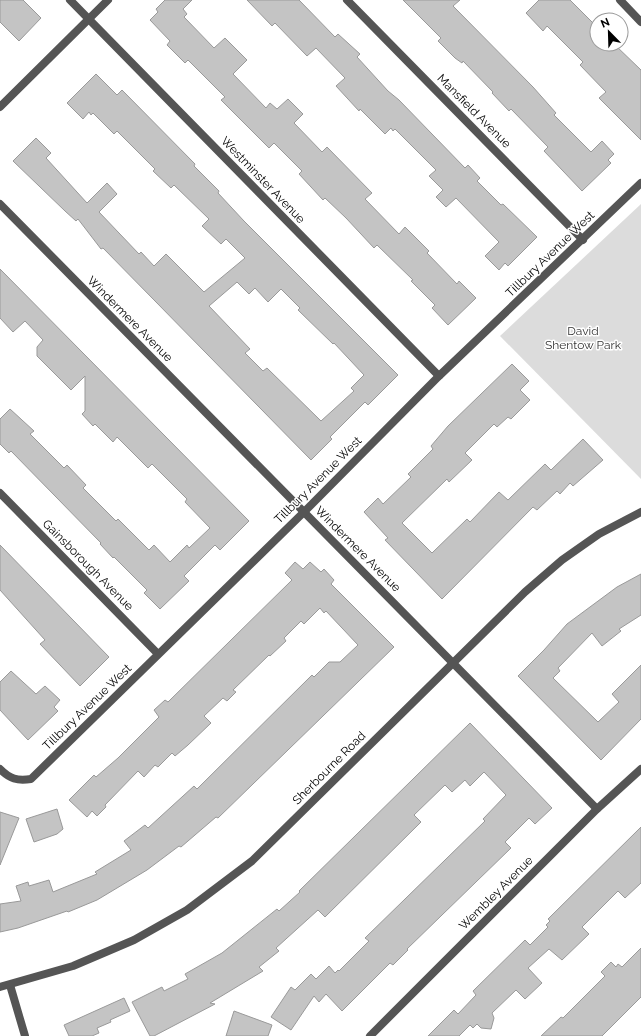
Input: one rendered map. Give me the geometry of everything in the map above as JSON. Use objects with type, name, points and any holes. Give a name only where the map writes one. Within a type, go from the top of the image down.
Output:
[{"type":"street","name":"Westminster Avenue","points":[[70,0],[439,376]]},
{"type":"street","points":[[0,108],[88,18],[108,0]]},
{"type":"street","name":"Mansfield Avenue","points":[[347,0],[583,240]]},
{"type":"street","points":[[620,0],[641,22]]},
{"type":"street","name":"Tillbury Avenue West","points":[[0,769],[7,776],[19,781],[31,778],[304,512],[439,376],[641,183]]},
{"type":"street","name":"Windermere Avenue","points":[[0,204],[597,809]]},
{"type":"street","name":"Gainsborough Avenue","points":[[0,493],[158,654]]},
{"type":"street","name":"Sherbourne Road","points":[[0,987],[73,966],[134,940],[187,910],[252,861],[525,592],[562,560],[598,534],[641,512]]},
{"type":"street","name":"Wembley Avenue","points":[[370,1036],[597,809],[641,769]]},
{"type":"street","points":[[10,985],[25,1036]]},
{"type":"green space","name":"David Shentow Park","points":[[641,204],[641,479],[500,336]]},
{"type":"building","points":[[0,0],[23,0],[41,18],[19,41],[0,22]]},
{"type":"building","points":[[165,0],[192,0],[183,9],[187,14],[184,17],[214,48],[225,38],[247,60],[233,74],[266,108],[270,103],[277,109],[288,99],[303,114],[294,123],[322,152],[327,147],[372,193],[365,199],[399,234],[405,227],[429,251],[427,253],[457,284],[459,281],[476,298],[448,325],[432,308],[435,305],[411,281],[413,280],[377,245],[374,248],[325,198],[323,200],[299,174],[302,171],[274,143],[269,148],[221,100],[225,97],[188,60],[185,63],[167,45],[170,41],[150,20],[158,12],[156,9]]},
{"type":"building","points":[[247,0],[299,0],[335,37],[338,34],[360,54],[357,57],[388,91],[399,100],[465,168],[468,165],[480,178],[477,181],[537,237],[508,266],[505,263],[499,270],[485,256],[499,242],[456,198],[446,207],[436,197],[443,190],[429,176],[436,170],[395,129],[393,131],[391,128],[385,134],[360,109],[359,111],[336,86],[345,78],[316,48],[307,56],[275,23],[272,26]]},
{"type":"building","points":[[403,0],[460,0],[453,6],[533,87],[556,113],[554,115],[591,152],[602,141],[614,154],[608,160],[611,163],[582,191],[544,151],[548,147],[511,109],[509,111],[463,61],[462,63],[455,58],[438,41],[441,38]]},
{"type":"building","points":[[539,0],[570,0],[589,19],[589,52],[622,52],[641,70],[641,140],[599,98],[606,92],[580,65],[583,62],[547,26],[543,31],[526,13]]},
{"type":"building","points":[[96,74],[117,95],[122,90],[195,164],[194,166],[219,191],[218,193],[244,221],[398,375],[368,405],[365,402],[330,437],[332,439],[311,460],[103,248],[101,249],[78,219],[76,221],[13,161],[36,138],[51,153],[46,158],[87,203],[107,183],[117,194],[99,212],[139,254],[141,252],[154,266],[166,254],[204,292],[245,258],[226,239],[221,244],[202,226],[209,219],[174,185],[171,188],[153,171],[155,169],[117,131],[114,134],[93,113],[91,115],[89,112],[83,119],[67,103]],"holes":[[[237,282],[249,294],[255,288],[268,302],[281,289],[300,308],[298,310],[333,344],[334,343],[364,375],[351,388],[354,391],[321,421],[267,368],[263,371],[245,353],[250,349],[209,306]]]},
{"type":"building","points":[[0,269],[249,521],[220,550],[215,545],[184,576],[189,581],[160,609],[144,593],[147,590],[114,557],[113,558],[100,544],[101,543],[11,451],[9,453],[0,444],[0,419],[10,409],[34,431],[30,434],[64,468],[67,465],[86,485],[83,488],[116,521],[118,519],[149,550],[154,545],[170,562],[187,545],[189,548],[210,528],[185,502],[187,499],[152,464],[148,468],[117,437],[113,442],[95,424],[93,426],[82,414],[85,411],[85,376],[71,390],[37,356],[37,347],[43,340],[25,321],[13,332],[0,318]]},
{"type":"building","points":[[512,364],[529,381],[520,390],[530,400],[511,419],[508,417],[497,427],[494,424],[465,453],[472,460],[449,482],[447,479],[402,523],[432,553],[467,519],[470,522],[499,492],[508,500],[545,464],[551,470],[583,439],[603,460],[573,486],[570,483],[560,494],[557,491],[537,510],[533,507],[442,599],[385,540],[388,538],[364,512],[378,498],[383,504],[411,477],[408,474],[433,449],[431,446],[448,426]]},
{"type":"building","points":[[0,545],[109,657],[80,686],[40,644],[45,640],[0,590]]},
{"type":"building","points":[[295,562],[303,569],[310,562],[321,572],[324,569],[334,580],[331,584],[394,647],[218,818],[216,817],[181,847],[179,846],[147,870],[97,900],[68,912],[67,911],[18,928],[0,932],[0,904],[21,901],[16,886],[28,882],[29,886],[49,880],[53,892],[97,874],[95,872],[131,850],[124,841],[145,825],[148,828],[194,786],[197,789],[312,675],[314,677],[329,662],[340,662],[358,645],[326,611],[324,613],[320,608],[304,624],[301,621],[284,638],[286,641],[270,656],[269,655],[233,690],[236,692],[227,701],[223,698],[204,716],[211,723],[188,745],[175,756],[172,753],[158,767],[155,765],[144,777],[138,771],[105,805],[106,807],[97,816],[92,811],[87,817],[69,800],[94,775],[96,777],[118,758],[159,717],[154,710],[165,700],[168,702],[292,580],[285,573]]},
{"type":"building","points":[[641,574],[641,615],[619,629],[621,631],[602,646],[592,633],[558,668],[560,671],[553,678],[598,722],[619,702],[612,694],[641,665],[641,719],[601,760],[518,676],[567,624],[617,587]]},
{"type":"building","points":[[11,671],[36,694],[45,686],[60,700],[54,707],[58,711],[28,740],[0,710],[0,682]]},
{"type":"building","points":[[470,723],[552,808],[535,824],[529,818],[505,842],[511,848],[407,949],[408,950],[393,965],[390,963],[342,1011],[326,994],[319,1002],[314,996],[291,1030],[271,1017],[291,987],[295,990],[311,974],[316,979],[329,966],[335,973],[338,970],[339,971],[369,941],[365,938],[485,821],[483,819],[506,795],[484,772],[470,786],[465,780],[452,792],[445,785],[414,815],[421,822],[325,917],[318,910],[276,948],[279,951],[259,967],[263,971],[210,1003],[215,1004],[154,1036],[150,1036],[132,1002],[162,987],[164,991],[188,979],[185,974],[222,953],[277,909],[279,911]]},
{"type":"building","points":[[57,809],[63,829],[57,834],[34,842],[26,819]]},
{"type":"building","points":[[0,812],[19,818],[0,865]]},
{"type":"building","points":[[641,827],[641,883],[625,898],[618,891],[582,927],[589,934],[562,960],[549,949],[528,968],[542,983],[525,999],[516,990],[492,1013],[494,1018],[491,1029],[481,1028],[477,1024],[473,1028],[470,1025],[459,1036],[428,1036],[454,1010],[458,1014],[476,995],[473,991],[525,940],[530,945],[548,927],[546,925],[550,921],[548,919]]},
{"type":"building","points":[[641,948],[641,997],[602,1036],[541,1036],[561,1017],[563,1018],[605,976],[601,972],[611,962],[616,967],[618,964],[622,967]]},
{"type":"building","points":[[124,998],[130,1011],[97,1028],[99,1033],[92,1036],[69,1036],[64,1025]]},
{"type":"building","points":[[234,1011],[272,1025],[268,1036],[226,1036]]}]
